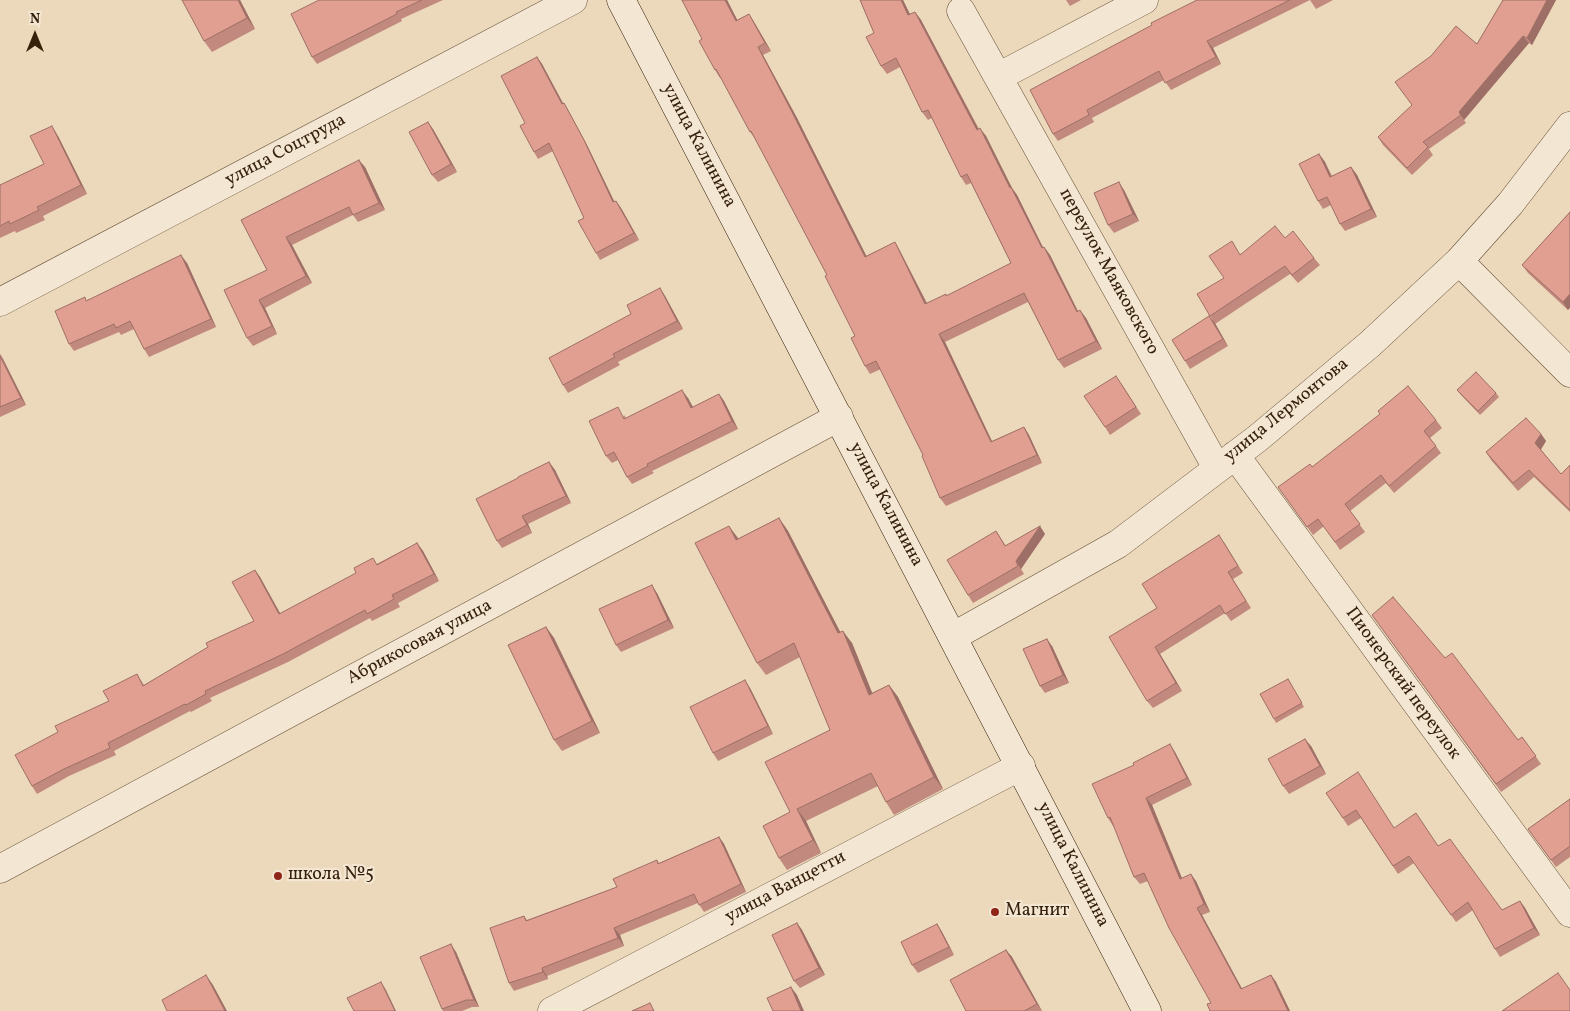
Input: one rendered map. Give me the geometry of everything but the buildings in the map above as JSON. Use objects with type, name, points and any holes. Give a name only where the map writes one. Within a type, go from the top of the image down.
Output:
[{"type":"street","name":"улица Соцтруда","points":[[0,302],[573,0]]},
{"type":"street","name":"улица Калинина","points":[[622,0],[954,636],[1147,1011]]},
{"type":"street","points":[[998,77],[1144,0]]},
{"type":"street","name":"переулок Маяковского","points":[[961,11],[998,77],[1226,462]]},
{"type":"street","name":"улица Лермонтова","points":[[954,636],[1118,544],[1258,438],[1370,344],[1459,261],[1510,204],[1570,126]]},
{"type":"street","points":[[1459,261],[1570,373]]},
{"type":"street","name":"Абрикосовая улица","points":[[0,869],[839,417]]},
{"type":"street","name":"Пионерский переулок","points":[[1226,462],[1570,913]]},
{"type":"street","name":"улица Ванцетти","points":[[552,1011],[1021,766]]},
{"type":"place","name":"школа №5","points":[[278,876]]},
{"type":"place","name":"Магнит","points":[[995,912]]}]
